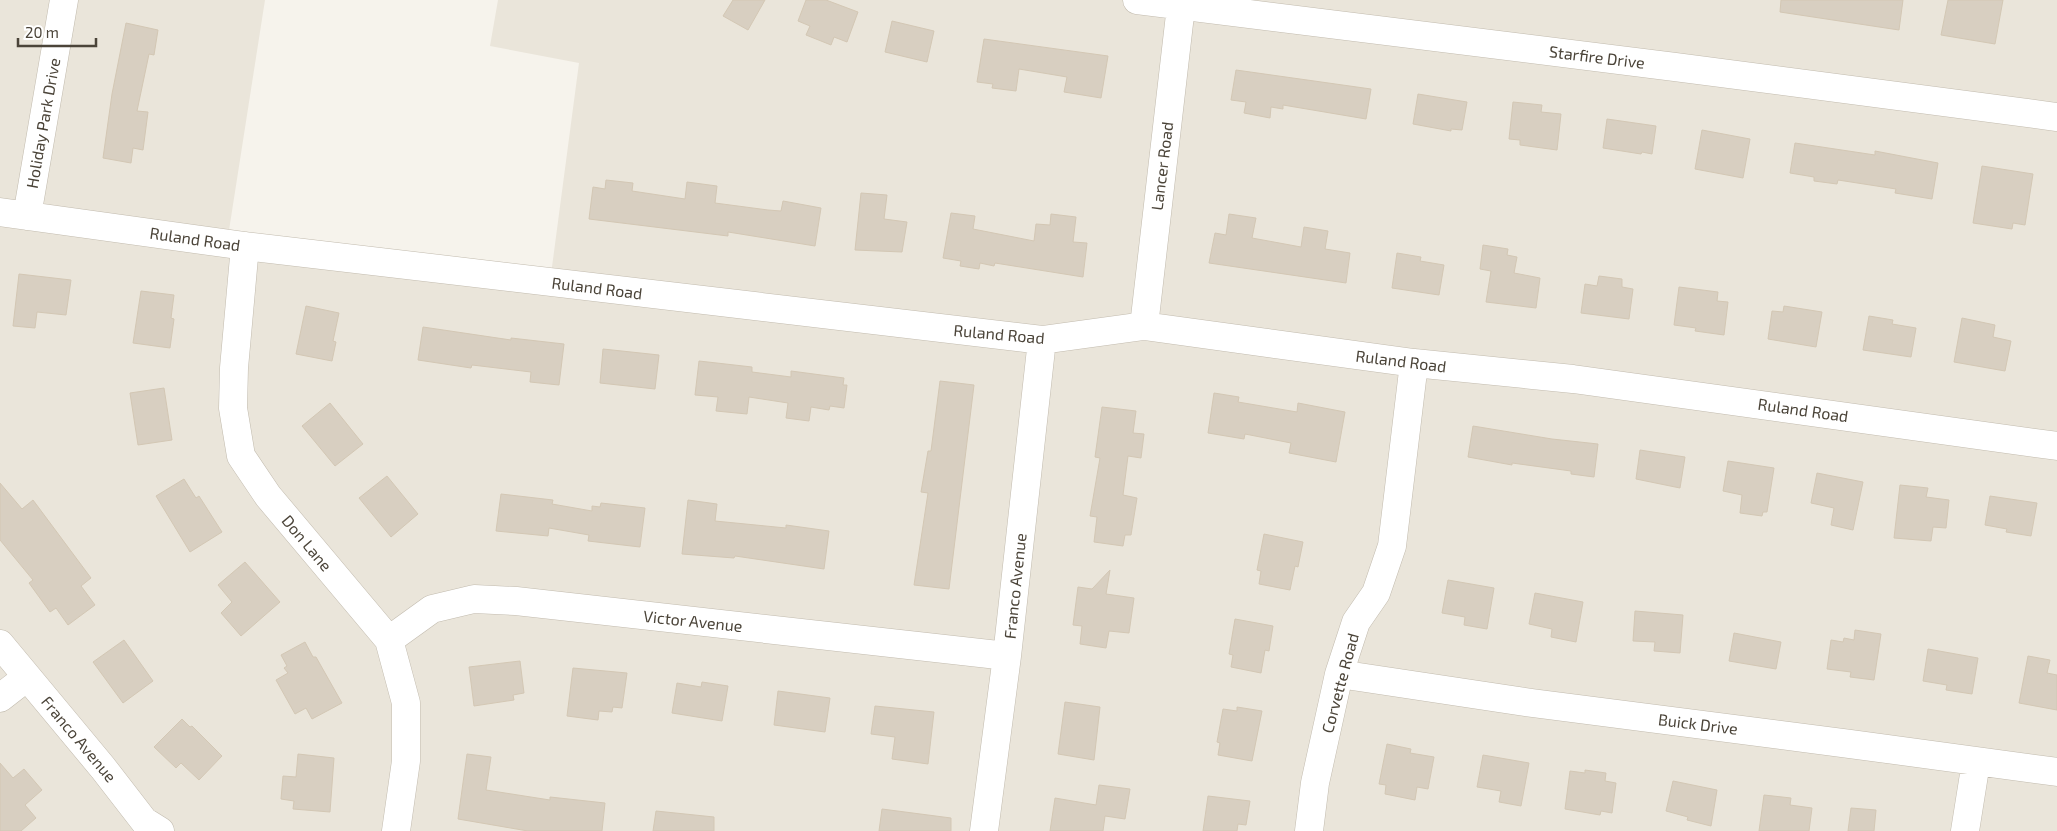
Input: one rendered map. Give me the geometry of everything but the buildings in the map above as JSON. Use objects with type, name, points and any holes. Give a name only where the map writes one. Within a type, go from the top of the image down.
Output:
[{"type":"street","name":"Holiday Park Drive","points":[[28,216],[64,0]]},
{"type":"street","name":"Starfire Drive","points":[[1137,0],[1685,68],[2057,117]]},
{"type":"street","name":"Lancer Road","points":[[1144,326],[1181,6]]},
{"type":"street","name":"Ruland Road","points":[[0,212],[245,246],[1042,340],[1144,326],[1414,363],[1572,379],[2057,446]]},
{"type":"street","name":"Don Lane","points":[[245,246],[234,368],[233,408],[241,456],[268,496],[389,640],[406,703],[406,761],[396,831]]},
{"type":"street","name":"Franco Avenue","points":[[984,831],[1007,656],[1042,340]]},
{"type":"street","name":"Corvette Road","points":[[1309,831],[1315,783],[1339,674],[1356,622],[1376,593],[1392,546],[1414,363]]},
{"type":"street","name":"Victor Avenue","points":[[389,640],[432,609],[474,599],[516,601],[1007,656]]},
{"type":"street","name":"Franco Avenue","points":[[0,644],[144,820],[160,831]]},
{"type":"street","name":"Buick Drive","points":[[1339,674],[1532,703],[2057,772]]},
{"type":"street","points":[[0,698],[27,677]]},
{"type":"street","points":[[1966,831],[1976,762]]},
{"type":"shaded area","points":[[0,0],[265,0],[227,243],[550,282],[579,63],[490,46],[498,0],[2057,0],[2057,831],[0,831]]}]
